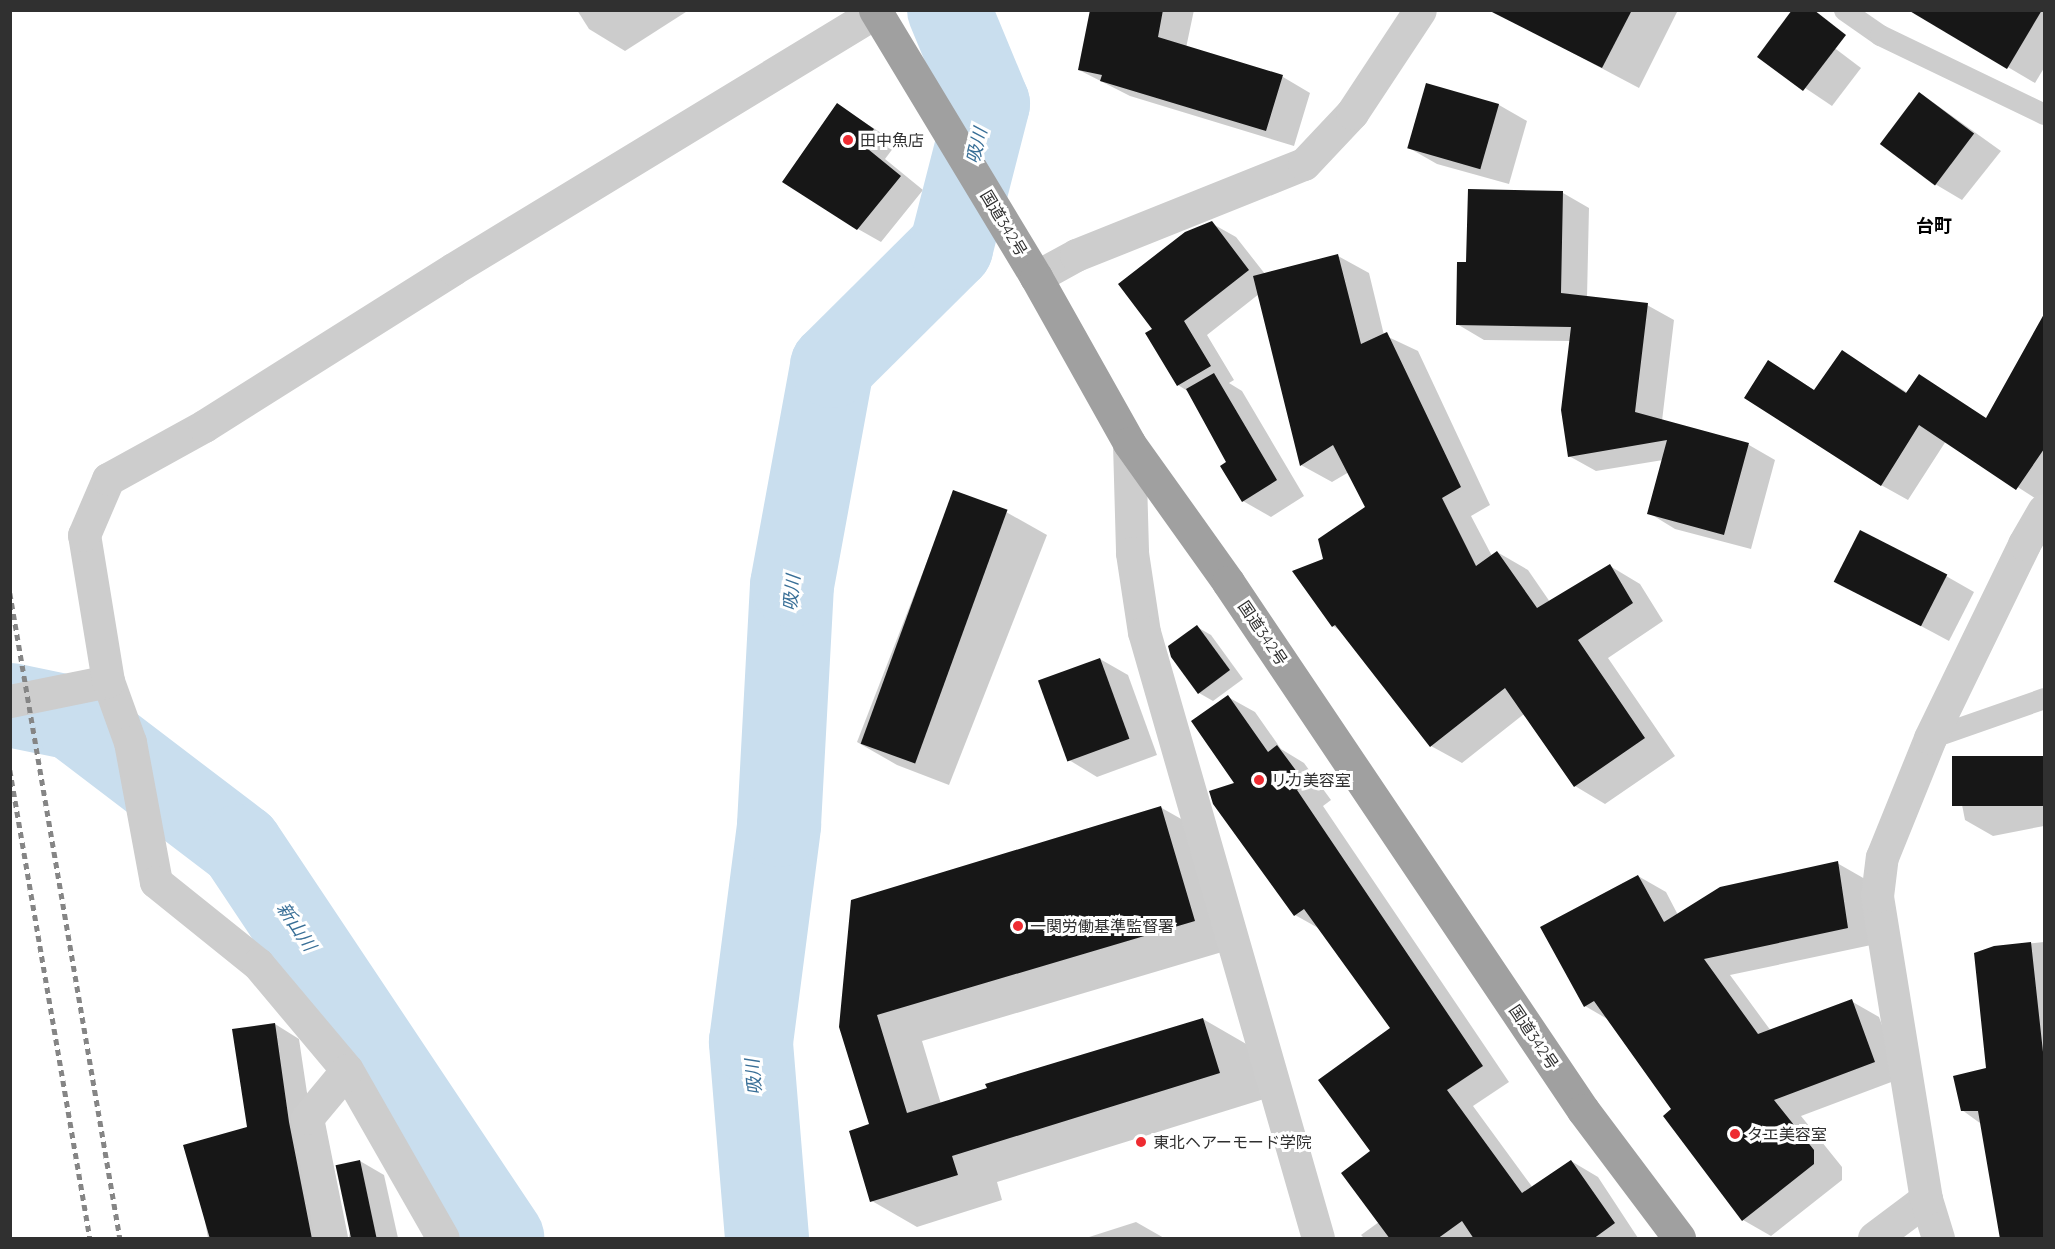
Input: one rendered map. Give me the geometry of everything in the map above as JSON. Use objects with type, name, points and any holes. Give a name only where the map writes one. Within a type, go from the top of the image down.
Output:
[{"type":"highway","name":"国道342号","points":[[876,11],[1036,277],[1129,443],[1228,582],[1582,1110],[1679,1239]]},
{"type":"street","points":[[1036,277],[1076,255],[1304,164],[1352,112],[1420,10]]},
{"type":"street","points":[[443,1239],[347,1070],[258,964],[156,882],[130,741],[108,681],[84,535],[108,479],[204,426],[453,269],[876,11]]},
{"type":"street","points":[[1129,443],[1132,553],[1144,632],[1318,1239]]},
{"type":"street","points":[[1938,1239],[1926,1198],[1877,896],[1882,857],[1930,738],[2024,544],[2044,510]]},
{"type":"street","points":[[10,701],[71,691],[108,681]]},
{"type":"street","points":[[331,1239],[307,1118],[347,1070]]},
{"type":"street","points":[[1874,1239],[1926,1198]]},
{"type":"lane","points":[[1844,10],[1880,35],[2044,114]]},
{"type":"lane","points":[[1930,738],[2044,698]]},
{"type":"building","points":[[1090,10],[1163,10],[1158,37],[1283,75],[1266,131],[1100,81],[1102,75],[1078,70]]},
{"type":"building","points":[[1488,10],[1632,10],[1602,68]]},
{"type":"building","points":[[1792,10],[1814,10],[1846,35],[1803,91],[1757,57]]},
{"type":"building","points":[[1908,10],[2042,10],[2007,69]]},
{"type":"building","points":[[1426,83],[1499,104],[1480,169],[1407,148]]},
{"type":"building","points":[[1919,92],[1974,134],[1935,185],[1880,144]]},
{"type":"building","points":[[837,103],[874,129],[863,145],[901,176],[857,230],[782,182]]},
{"type":"building","points":[[1468,189],[1563,191],[1561,293],[1648,303],[1635,412],[1749,443],[1724,535],[1647,514],[1667,440],[1568,457],[1561,410],[1571,327],[1456,325],[1457,262],[1466,262]]},
{"type":"building","points":[[1212,221],[1249,270],[1184,321],[1211,366],[1177,386],[1145,333],[1152,329],[1118,284],[1185,232]]},
{"type":"building","points":[[1338,254],[1361,344],[1387,332],[1461,487],[1442,498],[1476,566],[1497,551],[1537,608],[1610,564],[1633,603],[1578,640],[1645,738],[1574,787],[1505,688],[1430,747],[1335,625],[1332,627],[1292,571],[1323,559],[1318,539],[1365,507],[1333,445],[1300,466],[1253,276]]},
{"type":"building","points":[[2044,314],[2044,449],[2016,490],[1919,425],[1881,486],[1744,398],[1768,360],[1814,390],[1842,350],[1906,393],[1919,374],[1986,418]]},
{"type":"building","points":[[1214,373],[1277,480],[1242,502],[1220,466],[1226,462],[1186,389]]},
{"type":"building","points":[[953,490],[1008,510],[915,764],[861,744]]},
{"type":"building","points":[[1860,530],[1947,574],[1921,626],[1834,582]]},
{"type":"building","points":[[1197,625],[1230,670],[1198,694],[1171,657],[1168,646]]},
{"type":"building","points":[[1100,658],[1129,739],[1067,761],[1038,681]]},
{"type":"building","points":[[1228,695],[1268,752],[1277,745],[1306,784],[1297,790],[1483,1066],[1447,1090],[1522,1193],[1571,1160],[1615,1223],[1593,1239],[1474,1239],[1462,1221],[1437,1239],[1390,1239],[1341,1173],[1370,1151],[1318,1080],[1390,1028],[1304,909],[1294,916],[1213,804],[1209,791],[1234,783],[1191,721]]},
{"type":"building","points":[[1952,756],[2044,756],[2044,806],[1952,806]]},
{"type":"building","name":"一関労働基準監督署","points":[[1161,806],[1195,921],[877,1015],[907,1113],[987,1088],[985,1084],[1203,1018],[1220,1073],[952,1156],[958,1175],[870,1202],[849,1131],[869,1124],[839,1027],[851,900]]},
{"type":"building","points":[[1838,861],[1848,928],[1704,959],[1758,1034],[1852,999],[1875,1062],[1774,1100],[1814,1150],[1814,1164],[1742,1221],[1663,1116],[1671,1109],[1594,1001],[1584,1007],[1540,927],[1638,875],[1664,922],[1720,887]]},
{"type":"building","points":[[2031,942],[2044,1061],[2044,1239],[2000,1239],[1978,1111],[1961,1111],[1953,1076],[1986,1068],[1974,953],[1994,946]]},
{"type":"building","points":[[275,1023],[289,1122],[312,1239],[210,1239],[183,1145],[247,1127],[232,1029]]},
{"type":"building","points":[[360,1160],[377,1238],[351,1238],[336,1165]]},
{"type":"waterway","name":"吸川","points":[[767,1238],[751,1042],[779,825],[792,585],[832,366],[951,248],[988,104],[949,10]]},
{"type":"waterway","name":"新山川","points":[[10,705],[73,718],[241,846],[502,1238]]},
{"type":"railway","points":[[10,593],[120,1238]]},
{"type":"railway","points":[[10,770],[90,1238]]},
{"type":"place","name":"田中魚店","points":[[848,140]]},
{"type":"place","name":"リカ美容室","points":[[1259,780]]},
{"type":"place","name":"一関労働基準監督署","points":[[1018,926]]},
{"type":"place","name":"タエ美容室","points":[[1735,1134]]},
{"type":"place","name":"東北ヘアーモード学院","points":[[1141,1142]]},
{"type":"district","name":"台町","points":[[1934,226]]}]
